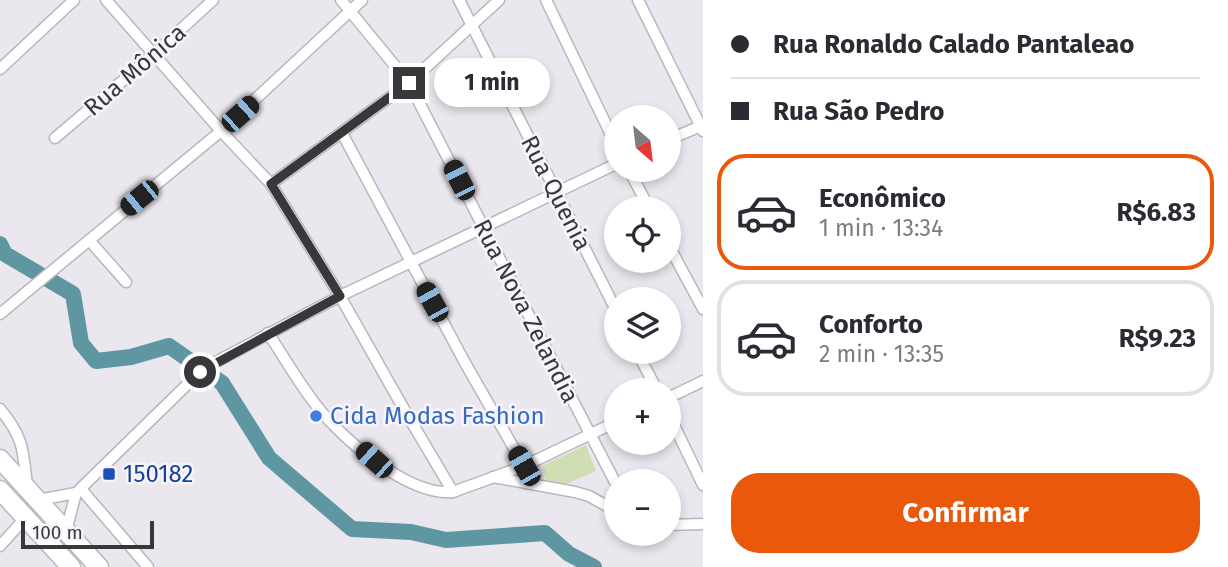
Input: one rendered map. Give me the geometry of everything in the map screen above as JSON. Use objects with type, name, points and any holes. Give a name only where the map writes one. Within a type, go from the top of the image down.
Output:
[{"type":"highway","points":[[0,459],[99,567]]},
{"type":"highway","points":[[0,490],[71,567]]},
{"type":"street","points":[[0,69],[74,0]]},
{"type":"street","points":[[106,0],[271,184],[340,296],[453,492]]},
{"type":"street","name":"Rua Mônica","points":[[55,138],[214,0]]},
{"type":"street","name":"Rua Nova Zelandia","points":[[341,0],[409,83],[608,469]]},
{"type":"street","points":[[0,314],[221,131],[362,0]]},
{"type":"street","name":"Rua Quenia","points":[[458,0],[604,287]]},
{"type":"street","points":[[271,184],[409,83],[499,0]]},
{"type":"street","points":[[546,0],[604,120]]},
{"type":"street","points":[[638,0],[702,128],[681,135]]},
{"type":"street","points":[[342,133],[410,263],[524,466]]},
{"type":"street","points":[[66,531],[78,491],[200,372],[340,296],[604,170]]},
{"type":"street","points":[[89,240],[127,282]]},
{"type":"street","points":[[681,268],[703,309]]},
{"type":"street","points":[[268,333],[316,405],[374,460],[406,479],[434,491],[453,492],[524,466],[604,428]]},
{"type":"street","points":[[681,392],[703,382]]},
{"type":"street","points":[[0,410],[19,436],[32,494],[78,491]]},
{"type":"street","points":[[681,440],[703,485]]},
{"type":"street","points":[[493,477],[575,492],[604,505]]},
{"type":"street","points":[[78,491],[148,567]]},
{"type":"street","points":[[0,546],[26,517]]},
{"type":"street","points":[[681,525],[703,524]]},
{"type":"green space","points":[[586,445],[596,471],[557,488],[548,485],[542,466]]},
{"type":"waterway","points":[[0,244],[5,254],[73,294],[81,343],[96,361],[131,357],[169,346],[222,383],[269,458],[352,529],[411,532],[446,540],[545,533],[569,554],[594,567]]},
{"type":"place","name":"Cida Modas Fashion","points":[[316,416]]},
{"type":"place","name":"150182","points":[[109,474]]},
{"type":"route","points":[[200,372],[340,296],[271,184],[409,83]]}]
